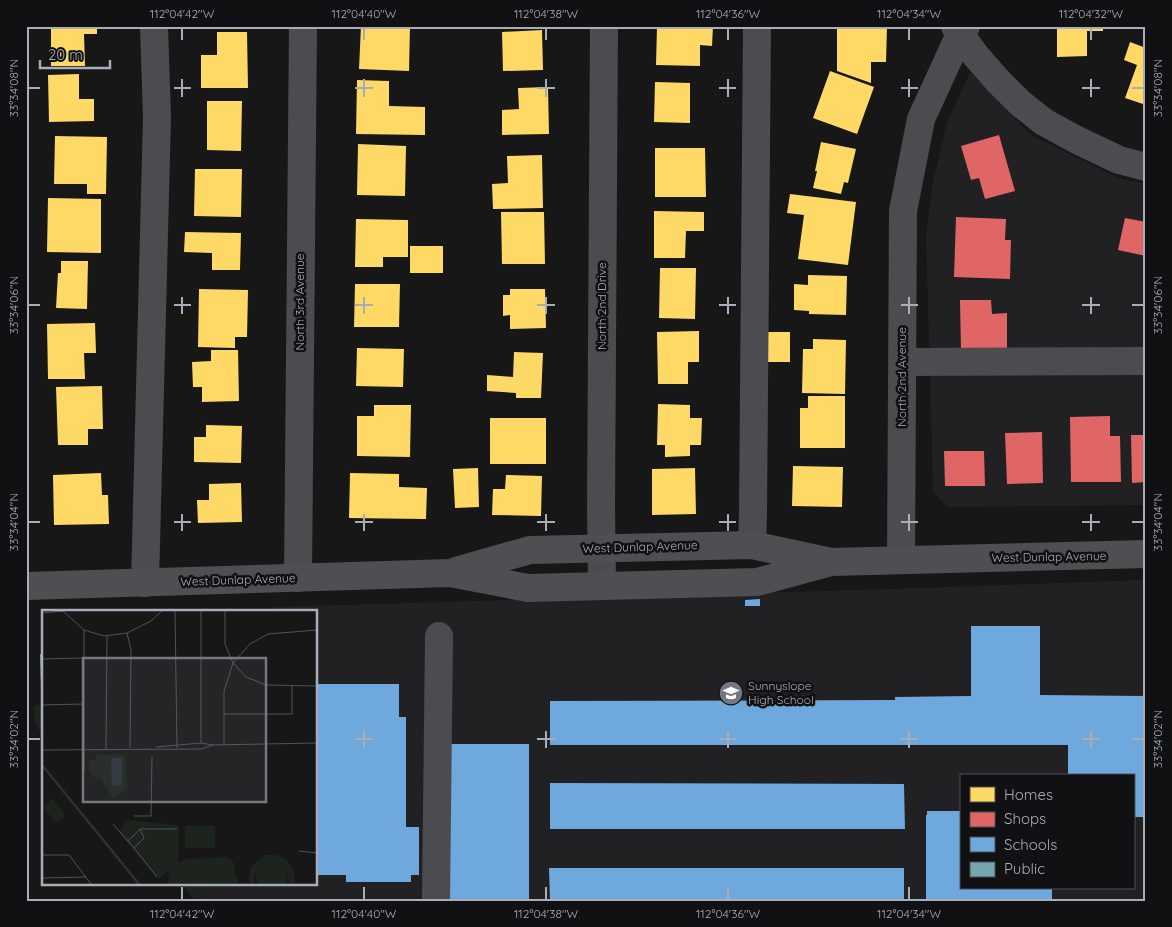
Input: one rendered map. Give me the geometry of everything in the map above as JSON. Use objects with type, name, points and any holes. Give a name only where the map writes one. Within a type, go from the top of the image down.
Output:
[{"type":"main road","name":"West Dunlap Avenue","points":[[450,573],[530,550],[752,545],[832,562]]},
{"type":"main road","name":"West Dunlap Avenue","points":[[26,586],[450,573],[528,588],[757,582],[832,562],[1146,554]]},
{"type":"street","points":[[145,583],[157,117],[154,26]]},
{"type":"street","name":"North 3rd Avenue","points":[[298,578],[303,26]]},
{"type":"street","name":"North 2nd Drive","points":[[602,586],[604,26]]},
{"type":"street","points":[[752,545],[757,26]]},
{"type":"street","points":[[960,29],[976,56],[997,80],[1020,103],[1044,122],[1119,160],[1146,167]]},
{"type":"street","name":"North 2nd Avenue","points":[[901,560],[903,211],[921,119],[960,29]]},
{"type":"street","points":[[902,362],[1146,360]]},
{"type":"street","points":[[436,901],[439,636]]},
{"type":"shaded area","points":[[970,72],[1031,135],[1119,178],[1146,184],[1146,505],[947,507],[933,491],[926,234],[933,182],[947,123]]},
{"type":"shaded area","name":"Sunnyslope High School","points":[[1146,580],[1146,901],[198,901],[219,884],[318,884],[318,610],[274,610],[274,607]]},
{"type":"shaded area","points":[[40,654],[42,654],[42,735],[35,722],[33,711],[33,706],[41,703]]},
{"type":"shaded area","points":[[182,884],[219,884],[198,901],[195,901]]},
{"type":"building: Homes","points":[[51,26],[97,26],[97,34],[84,34],[85,66],[51,66]]},
{"type":"building: Homes","points":[[361,26],[410,26],[409,71],[359,69]]},
{"type":"building: Homes","points":[[657,26],[713,26],[712,46],[700,45],[700,66],[656,65]]},
{"type":"building: Homes","points":[[837,26],[887,26],[886,62],[871,62],[871,83],[837,71]]},
{"type":"building: Homes","points":[[1057,26],[1103,26],[1103,31],[1087,31],[1087,56],[1057,57]]},
{"type":"building: Homes","points":[[542,30],[543,70],[503,71],[502,32]]},
{"type":"building: Homes","points":[[217,32],[247,32],[248,88],[201,88],[201,55],[217,55]]},
{"type":"building: Homes","points":[[1130,42],[1146,48],[1146,105],[1125,98],[1137,65],[1124,60]]},
{"type":"building: Homes","points":[[830,71],[874,87],[857,134],[813,118]]},
{"type":"building: Homes","points":[[79,74],[79,99],[94,99],[94,121],[49,122],[48,75]]},
{"type":"building: Homes","points":[[357,80],[389,81],[389,106],[425,107],[425,135],[356,134]]},
{"type":"building: Homes","points":[[655,82],[690,83],[690,123],[654,122]]},
{"type":"building: Homes","points":[[548,87],[549,134],[502,135],[502,110],[519,109],[518,88]]},
{"type":"building: Homes","points":[[207,101],[242,101],[241,151],[207,150]]},
{"type":"building: Homes","points":[[55,136],[107,137],[106,194],[87,194],[87,184],[54,184]]},
{"type":"building: Homes","points":[[821,142],[856,149],[848,183],[844,182],[841,194],[813,188]]},
{"type":"building: Homes","points":[[358,144],[406,146],[405,196],[357,195]]},
{"type":"building: Homes","points":[[655,148],[705,148],[706,197],[655,197]]},
{"type":"building: Homes","points":[[542,155],[543,208],[493,209],[492,184],[508,183],[507,156]]},
{"type":"building: Homes","points":[[195,169],[242,169],[241,217],[194,216]]},
{"type":"building: Homes","points":[[790,194],[856,202],[848,265],[798,259],[804,215],[787,213]]},
{"type":"building: Homes","points":[[48,198],[101,199],[101,253],[47,252]]},
{"type":"building: Homes","points":[[654,211],[704,212],[704,231],[686,231],[685,258],[654,258]]},
{"type":"building: Homes","points":[[501,212],[544,212],[545,264],[502,264]]},
{"type":"building: Homes","points":[[356,219],[408,220],[408,257],[383,257],[383,267],[355,267]]},
{"type":"building: Homes","points":[[185,232],[241,233],[240,270],[212,270],[212,253],[184,252]]},
{"type":"building: Homes","points":[[410,246],[443,246],[443,273],[410,273]]},
{"type":"building: Homes","points":[[61,261],[88,261],[87,309],[56,308],[58,273],[61,273]]},
{"type":"building: Homes","points":[[660,268],[696,268],[695,319],[659,318]]},
{"type":"building: Homes","points":[[808,275],[847,276],[846,315],[809,314],[809,311],[794,310],[794,284],[808,285]]},
{"type":"building: Homes","points":[[355,284],[400,284],[399,327],[354,327]]},
{"type":"building: Homes","points":[[199,289],[248,290],[247,337],[235,337],[235,348],[198,347]]},
{"type":"building: Homes","points":[[510,289],[545,289],[546,328],[510,329],[510,315],[503,316],[503,295],[510,295]]},
{"type":"building: Homes","points":[[95,323],[96,353],[84,353],[85,379],[48,379],[47,324]]},
{"type":"building: Homes","points":[[699,331],[699,362],[688,362],[688,384],[658,384],[657,332]]},
{"type":"building: Homes","points":[[761,332],[790,332],[790,362],[761,362]]},
{"type":"building: Homes","points":[[813,339],[846,340],[845,394],[802,393],[803,349],[813,349]]},
{"type":"building: Homes","points":[[357,348],[404,349],[403,387],[356,386]]},
{"type":"building: Homes","points":[[211,350],[238,350],[239,401],[202,402],[202,387],[193,387],[192,362],[211,361]]},
{"type":"building: Homes","points":[[514,352],[543,353],[541,398],[516,398],[516,393],[487,391],[487,375],[513,377]]},
{"type":"building: Homes","points":[[102,386],[103,429],[88,429],[88,445],[58,445],[56,387]]},
{"type":"building: Homes","points":[[808,396],[845,396],[845,448],[800,448],[800,408],[808,408]]},
{"type":"building: Homes","points":[[658,404],[690,405],[690,418],[702,418],[701,445],[690,445],[690,456],[665,457],[665,445],[657,445]]},
{"type":"building: Homes","points":[[374,405],[411,405],[410,457],[357,456],[357,416],[374,416]]},
{"type":"building: Homes","points":[[490,418],[546,418],[546,464],[490,464]]},
{"type":"building: Homes","points":[[206,425],[242,426],[241,463],[194,462],[194,437],[206,437]]},
{"type":"building: Homes","points":[[793,466],[843,467],[842,507],[792,506]]},
{"type":"building: Homes","points":[[478,468],[479,507],[455,508],[453,469]]},
{"type":"building: Homes","points":[[695,468],[696,514],[652,515],[652,469]]},
{"type":"building: Homes","points":[[101,473],[102,495],[108,495],[109,524],[54,525],[53,475]]},
{"type":"building: Homes","points":[[350,473],[399,474],[399,487],[427,488],[426,519],[349,518]]},
{"type":"building: Homes","points":[[506,475],[542,476],[541,516],[492,515],[493,489],[505,489]]},
{"type":"building: Homes","points":[[241,483],[242,522],[198,523],[197,500],[209,500],[209,484]]},
{"type":"building: Shops","points":[[999,135],[1015,191],[985,199],[979,178],[971,180],[961,146]]},
{"type":"building: Shops","points":[[956,217],[1006,219],[1005,240],[1011,240],[1010,279],[954,277]]},
{"type":"building: Shops","points":[[1125,218],[1146,222],[1146,256],[1118,250]]},
{"type":"building: Shops","points":[[960,300],[991,300],[992,314],[1007,313],[1007,350],[961,351]]},
{"type":"building: Shops","points":[[1110,416],[1110,436],[1120,436],[1121,482],[1071,482],[1070,417]]},
{"type":"building: Shops","points":[[1042,432],[1043,483],[1007,484],[1005,433]]},
{"type":"building: Shops","points":[[1131,435],[1146,435],[1146,482],[1132,483]]},
{"type":"building: Shops","points":[[944,451],[984,451],[985,486],[945,486]]},
{"type":"building: Schools","points":[[760,599],[760,606],[745,606],[745,600]]},
{"type":"building: Schools","points":[[971,626],[1040,626],[1040,695],[1146,696],[1146,817],[1134,817],[1134,774],[1068,774],[1068,745],[550,745],[550,701],[895,700],[895,697],[971,696]]},
{"type":"building: Schools","points":[[318,684],[399,684],[399,717],[406,717],[406,827],[419,827],[419,875],[411,875],[411,882],[346,882],[346,875],[318,875]]},
{"type":"building: Schools","points":[[447,744],[529,744],[529,901],[447,901]]},
{"type":"building: Schools","points":[[550,783],[904,784],[905,829],[550,829]]},
{"type":"building: Schools","points":[[927,811],[960,811],[960,890],[1052,890],[1052,901],[926,901]]},
{"type":"building: Schools","points":[[549,868],[904,868],[904,901],[550,901]]},
{"type":"building: Public","points":[[40,654],[42,654],[42,715]]},
{"type":"place","name":"Sunnyslope High School","points":[[731,693]]}]
